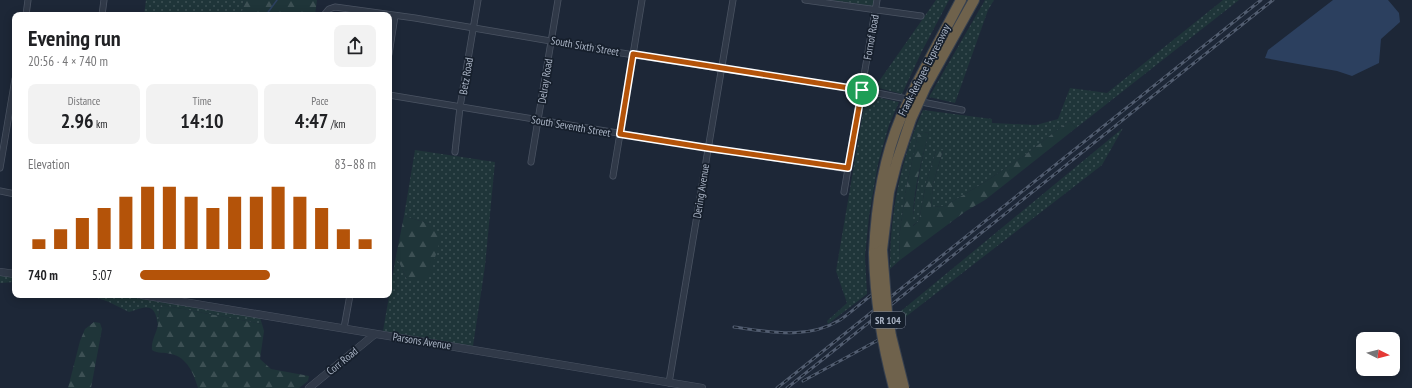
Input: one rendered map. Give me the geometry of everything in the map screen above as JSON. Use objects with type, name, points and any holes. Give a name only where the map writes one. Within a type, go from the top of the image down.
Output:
[{"type":"highway","points":[[943,33],[956,0]]},
{"type":"highway","name":"Frank-Refugee Expressway","points":[[894,388],[887,361],[878,312],[878,251],[876,219],[880,190],[888,155],[901,117],[916,84],[961,0]]},
{"type":"highway","name":"Frank-Refugee Expressway","points":[[905,388],[899,369],[886,312],[878,251],[897,161],[911,119],[926,86],[974,0]]},
{"type":"street","points":[[26,12],[28,0]]},
{"type":"street","points":[[102,12],[104,0]]},
{"type":"street","name":"Betz Road","points":[[454,152],[478,0]]},
{"type":"street","name":"Delray Road","points":[[531,162],[558,0]]},
{"type":"street","points":[[613,176],[642,0]]},
{"type":"street","name":"Dering Avenue","points":[[669,383],[733,0]]},
{"type":"street","points":[[805,0],[921,16]]},
{"type":"street","name":"Fornof Road","points":[[844,192],[877,0]]},
{"type":"street","name":"South Sixth Street","points":[[326,12],[331,8],[338,8],[367,12]]},
{"type":"street","name":"South Sixth Street","points":[[392,15],[862,90],[962,110]]},
{"type":"street","points":[[392,38],[396,16]]},
{"type":"street","name":"South Seventh Street","points":[[392,96],[708,148],[848,168]]},
{"type":"street","points":[[0,168],[12,97]]},
{"type":"street","points":[[0,191],[12,193]]},
{"type":"street","points":[[0,272],[12,274]]},
{"type":"street","name":"Parsons Avenue","points":[[160,298],[702,388]]},
{"type":"street","points":[[344,328],[349,298]]},
{"type":"street","name":"Corr Road","points":[[309,388],[375,334]]},
{"type":"green space","points":[[146,0],[244,0],[242,12],[144,12]]},
{"type":"green space","points":[[244,0],[317,0],[315,12],[242,12]]},
{"type":"green space","points":[[831,0],[874,0],[873,6]]},
{"type":"green space","points":[[936,0],[949,0],[922,51],[902,94],[875,87]]},
{"type":"green space","points":[[985,0],[994,0],[988,10],[955,103],[929,97]]},
{"type":"green space","points":[[1223,0],[1239,0],[1076,128],[1069,121],[1025,155],[985,182],[945,206],[931,207],[933,184],[943,151],[936,151],[926,183],[919,221],[912,226],[918,179],[929,132],[918,134],[906,189],[899,238],[900,260],[890,269],[890,248],[894,208],[902,168],[923,110],[992,119],[992,123],[1036,125],[1058,119],[1070,88],[1107,93]]},
{"type":"green space","points":[[866,95],[899,102],[889,125],[878,164],[869,216],[865,256],[867,294],[828,324],[827,321],[847,303],[836,271]]},
{"type":"green space","points":[[1069,121],[1076,128],[985,200],[966,211],[900,260],[899,238],[906,189],[918,134],[929,132],[920,167],[914,202],[913,226],[919,221],[926,183],[936,151],[943,150],[933,184],[931,207],[945,206],[985,182],[1025,155]]},
{"type":"green space","points":[[1123,128],[1102,165],[899,322],[895,316]]},
{"type":"green space","points":[[415,150],[495,162],[485,266],[473,346],[383,331],[389,298],[392,298],[392,279],[396,256],[407,279],[430,224],[404,216]]},
{"type":"green space","points":[[404,216],[430,224],[440,235],[440,241],[429,277],[415,282],[407,279],[396,256]]},
{"type":"green space","points":[[0,275],[12,277],[12,282],[0,283]]},
{"type":"green space","points":[[98,298],[136,298],[260,318],[262,324],[161,305],[158,326],[157,318],[153,309],[146,307],[129,312]]},
{"type":"green space","points":[[161,305],[262,324],[264,331],[260,359],[271,369],[309,376],[308,381],[299,388],[198,388],[192,372],[186,362],[177,356],[152,350]]},
{"type":"green space","points":[[94,322],[100,323],[102,329],[91,388],[68,388],[80,341],[85,329]]},
{"type":"water","points":[[1333,0],[1388,0],[1399,13],[1400,22],[1381,39],[1379,63],[1352,76],[1337,71],[1265,58],[1268,50]]},
{"type":"waterway","points":[[268,12],[277,0]]},
{"type":"railway","points":[[777,388],[1261,0]]},
{"type":"railway","points":[[787,388],[1273,0]]},
{"type":"railway","points":[[734,327],[788,333],[815,330],[840,320],[874,293]]},
{"type":"railway","points":[[803,381],[882,338],[901,324]]},
{"type":"route","points":[[633,54],[862,90],[848,168],[620,134],[633,54]]}]
